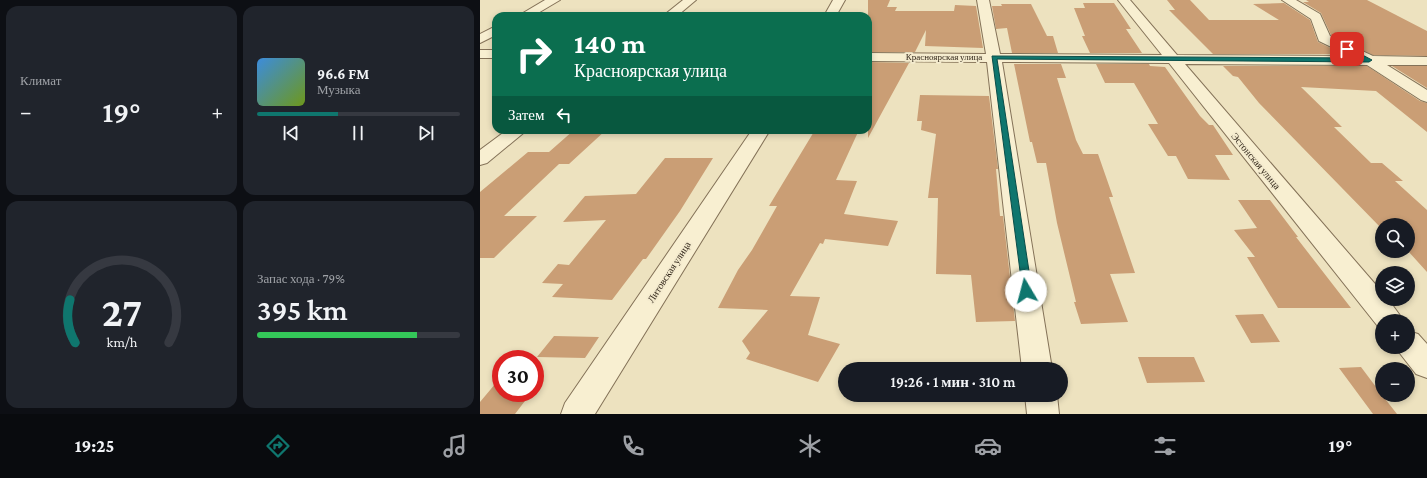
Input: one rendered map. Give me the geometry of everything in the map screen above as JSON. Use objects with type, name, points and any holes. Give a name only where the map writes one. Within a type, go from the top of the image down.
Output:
[{"type":"street","points":[[532,12],[554,0]]},
{"type":"street","points":[[674,12],[690,0]]},
{"type":"street","points":[[832,12],[839,0]]},
{"type":"street","points":[[983,0],[994,58],[1036,362]]},
{"type":"street","name":"Эстонская улица","points":[[1124,0],[1171,59],[1384,314]]},
{"type":"street","points":[[1288,0],[1316,17],[1324,38],[1369,60],[1427,97]]},
{"type":"street","points":[[480,39],[492,32]]},
{"type":"street","points":[[480,54],[492,54]]},
{"type":"street","name":"Красноярская улица","points":[[872,57],[1427,61]]},
{"type":"street","points":[[480,159],[513,134]]},
{"type":"street","name":"Литовская улица","points":[[577,414],[758,134]]},
{"type":"street","points":[[1415,351],[1427,366]]},
{"type":"street","points":[[1042,402],[1043,414]]},
{"type":"building","points":[[868,0],[890,0],[887,7],[897,7],[895,11],[954,11],[955,5],[976,6],[983,48],[925,46],[926,30],[915,52],[872,52],[872,12],[868,12]]},
{"type":"building","points":[[1167,0],[1190,0],[1209,20],[1279,20],[1253,4],[1284,3],[1310,20],[1318,42],[1343,54],[1213,54],[1169,10],[1175,10]]},
{"type":"building","points":[[1306,0],[1367,0],[1427,31],[1427,56],[1373,55],[1331,35],[1321,13],[1303,2],[1309,2]]},
{"type":"building","points":[[1083,3],[1114,3],[1131,29],[1126,29],[1142,53],[1090,53],[1082,36],[1085,36],[1074,8],[1085,8]]},
{"type":"building","points":[[1001,4],[1031,4],[1047,36],[1053,36],[1058,53],[1012,53],[1007,28],[996,29],[992,6],[1002,6]]},
{"type":"building","points":[[872,62],[909,63],[872,131]]},
{"type":"building","points":[[1014,64],[1061,64],[1066,78],[1057,78],[1076,140],[1083,154],[1098,154],[1113,197],[1109,197],[1135,273],[1110,274],[1128,322],[1081,324],[1074,302],[1076,302],[1057,223],[1046,163],[1037,163],[1032,142],[1030,142]]},
{"type":"building","points":[[1096,64],[1149,64],[1150,66],[1165,67],[1200,116],[1209,125],[1213,125],[1233,155],[1215,155],[1230,180],[1188,179],[1176,156],[1168,156],[1148,124],[1158,124],[1134,83],[1105,83]]},
{"type":"building","points":[[1223,66],[1367,66],[1420,101],[1427,103],[1427,132],[1376,91],[1301,87],[1342,127],[1334,127],[1371,163],[1382,163],[1403,181],[1395,181],[1427,210],[1427,272],[1414,258],[1415,218],[1375,218],[1375,222],[1259,103],[1238,77],[1233,76]]},
{"type":"building","points":[[1392,66],[1427,66],[1427,88]]},
{"type":"building","points":[[920,95],[989,96],[998,169],[996,169],[1000,216],[1003,216],[1015,321],[976,322],[971,275],[936,274],[938,198],[928,198],[936,134],[921,130],[922,121],[917,121]]},
{"type":"building","points":[[569,134],[602,134],[569,164],[559,164],[504,216],[537,216],[494,258],[480,258],[480,192],[528,152],[549,152]]},
{"type":"building","points":[[813,134],[857,134],[836,180],[857,181],[844,214],[898,221],[888,246],[825,239],[823,244],[820,243],[790,296],[820,297],[808,335],[840,344],[818,382],[746,359],[750,353],[742,341],[768,310],[718,308],[738,270],[752,250],[777,206],[769,206]]},
{"type":"building","points":[[665,158],[713,158],[680,211],[646,259],[643,259],[612,300],[552,297],[563,284],[542,283],[558,264],[569,265],[606,220],[563,222],[585,196],[636,194]]},
{"type":"building","points":[[1238,200],[1270,200],[1298,237],[1296,237],[1351,308],[1278,308],[1247,257],[1255,257],[1234,230],[1257,228]]},
{"type":"building","points":[[1263,314],[1280,342],[1251,343],[1235,315]]},
{"type":"building","points":[[554,336],[599,337],[585,358],[544,357],[544,350],[543,350]]},
{"type":"building","points":[[1138,357],[1194,357],[1205,382],[1147,383]]},
{"type":"building","points":[[1361,367],[1375,386],[1375,402],[1388,402],[1397,414],[1373,414],[1339,368]]},
{"type":"building","points":[[492,388],[492,402],[524,402],[515,414],[480,414],[480,402]]},
{"type":"route","points":[[1026,291],[994,58],[1369,60],[1347,49]]}]
